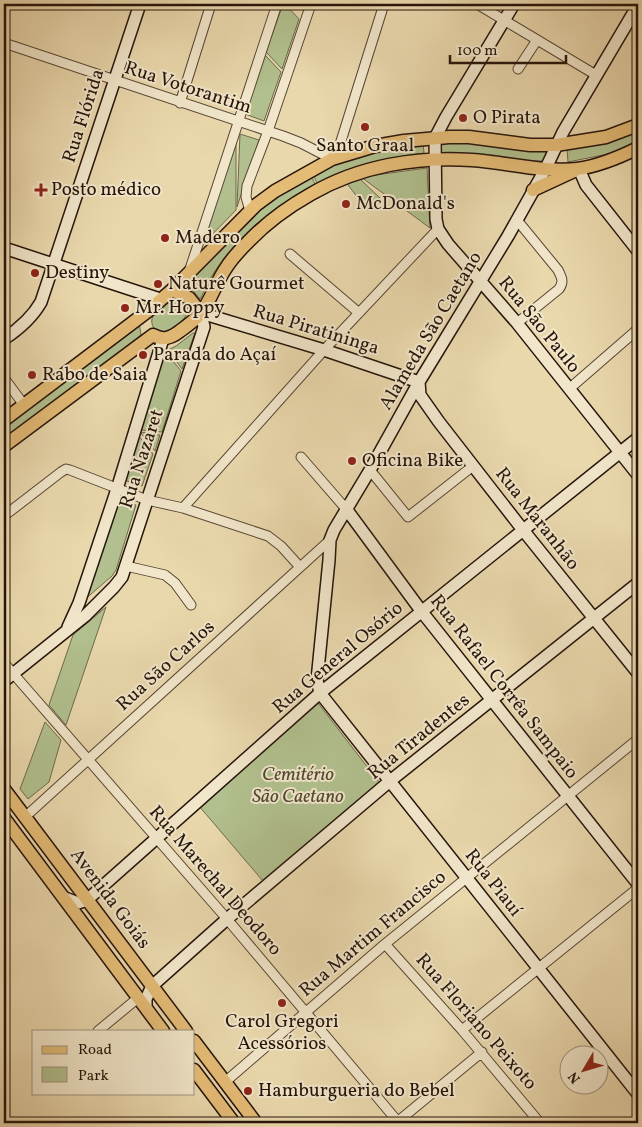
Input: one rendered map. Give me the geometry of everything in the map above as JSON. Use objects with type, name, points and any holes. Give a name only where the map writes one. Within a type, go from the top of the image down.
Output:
[{"type":"main road","points":[[4,420],[148,311],[172,290],[250,211],[275,191],[334,158],[375,146],[435,138],[469,137],[530,145],[556,145],[606,137],[638,125]]},
{"type":"main road","points":[[533,190],[578,169],[638,148]]},
{"type":"main road","points":[[4,446],[158,337],[174,335],[190,324],[201,313],[232,258],[248,242],[283,212],[337,180],[390,164],[434,159],[472,160],[546,168],[578,169]]},
{"type":"main road","points":[[172,290],[189,298],[201,313]]},
{"type":"main road","points":[[148,311],[148,324],[158,337]]},
{"type":"main road","name":"Avenida Goiás","points":[[4,789],[185,1030]]},
{"type":"main road","name":"Avenida Goiás","points":[[4,818],[162,1030]]},
{"type":"main road","points":[[195,1042],[256,1123]]},
{"type":"main road","points":[[195,1071],[234,1123]]},
{"type":"street","name":"Rua Flórida","points":[[4,339],[24,324],[42,302],[140,4]]},
{"type":"street","points":[[180,103],[211,4]]},
{"type":"street","points":[[188,273],[277,4]]},
{"type":"street","points":[[250,211],[246,197],[247,186],[268,131],[311,4]]},
{"type":"street","points":[[334,158],[384,4]]},
{"type":"street","points":[[476,4],[596,75]]},
{"type":"street","points":[[183,508],[324,350],[438,229],[434,159],[435,138],[514,4]]},
{"type":"street","name":"Alameda São Caetano","points":[[320,693],[317,680],[330,540],[334,530],[419,382],[482,282],[546,168],[556,145],[638,5]]},
{"type":"street","points":[[518,69],[537,40]]},
{"type":"street","name":"Rua Votorantim","points":[[4,43],[239,123],[268,131],[334,158]]},
{"type":"street","points":[[578,169],[593,196],[638,251]]},
{"type":"street","points":[[517,220],[558,270],[562,279],[562,284],[558,289],[517,323]]},
{"type":"street","name":"Rua São Paulo","points":[[438,229],[448,244],[517,323],[638,475]]},
{"type":"street","points":[[4,248],[160,299]]},
{"type":"street","points":[[290,254],[359,313]]},
{"type":"street","name":"Rua Piratininga","points":[[201,313],[324,350],[419,382]]},
{"type":"street","name":"Rua Nazaret","points":[[8,677],[95,606],[118,582],[126,566],[204,327],[201,313]]},
{"type":"street","points":[[569,389],[638,329]]},
{"type":"street","name":"Rua Nazaret","points":[[66,631],[80,603],[117,489],[158,337]]},
{"type":"street","points":[[4,378],[24,405]]},
{"type":"street","name":"Rua Maranhão","points":[[419,382],[420,395],[473,466],[593,619],[637,669]]},
{"type":"street","name":"Rua General Osório","points":[[87,900],[320,693],[638,438]]},
{"type":"street","points":[[301,456],[347,510]]},
{"type":"street","points":[[370,470],[408,517],[473,466]]},
{"type":"street","points":[[4,516],[66,469],[147,500],[183,508],[268,536],[282,546],[300,567]]},
{"type":"street","name":"Rua Rafael Corrêa Sampaio","points":[[347,510],[422,612],[638,884]]},
{"type":"street","name":"Rua São Carlos","points":[[25,817],[330,540]]},
{"type":"street","points":[[126,566],[166,575],[175,583],[191,605]]},
{"type":"street","name":"Rua Tiradentes","points":[[152,986],[227,919],[390,781],[493,701],[638,583]]},
{"type":"street","points":[[80,603],[86,607],[95,606]]},
{"type":"street","name":"Rua Marechal Deodoro","points":[[4,662],[8,677],[88,759],[227,919],[398,1123]]},
{"type":"street","name":"Rua Piauí","points":[[320,693],[638,1094]]},
{"type":"street","name":"Rua Martim Francisco","points":[[225,1082],[385,944],[638,739]]},
{"type":"street","points":[[462,1030],[638,888]]},
{"type":"street","points":[[64,898],[78,903],[87,900]]},
{"type":"street","name":"Rua Floriano Peixoto","points":[[385,944],[482,1052],[540,1123]]},
{"type":"street","points":[[146,1008],[146,999],[152,986]]},
{"type":"street","points":[[99,1030],[138,998]]},
{"type":"street","points":[[398,1123],[482,1052]]},
{"type":"green space","points":[[283,4],[299,19],[282,69],[266,52]]},
{"type":"green space","points":[[265,55],[281,72],[264,121],[245,114]]},
{"type":"green space","points":[[638,129],[638,142],[608,154],[568,162],[567,148],[613,141]]},
{"type":"green space","points":[[240,134],[259,140],[237,207]]},
{"type":"green space","points":[[236,139],[236,210],[203,244]]},
{"type":"green space","points":[[440,141],[547,150],[544,161],[518,160],[441,153]]},
{"type":"green space","points":[[423,142],[424,153],[369,164],[317,183],[312,173],[335,163],[381,148]]},
{"type":"green space","points":[[427,168],[430,228],[361,177]]},
{"type":"green space","points":[[310,174],[315,184],[273,211],[236,244],[215,271],[200,299],[191,288],[182,285],[251,214]]},
{"type":"green space","points":[[358,177],[380,198],[368,211],[345,181]]},
{"type":"green space","points":[[172,300],[185,304],[188,311],[186,315],[179,324],[166,333],[156,331],[152,321],[155,312]]},
{"type":"green space","points":[[139,322],[141,335],[4,441],[4,424]]},
{"type":"green space","points":[[195,333],[182,369],[168,350]]},
{"type":"green space","points":[[165,351],[181,371],[162,432],[141,430]]},
{"type":"green space","points":[[140,432],[160,435],[155,451]]},
{"type":"green space","points":[[138,435],[153,454],[142,486],[124,480]]},
{"type":"green space","points":[[117,499],[136,505],[116,570],[112,576],[83,601]]},
{"type":"green space","points":[[106,607],[66,725],[49,705],[73,635]]},
{"type":"green space","name":"Cemitério São Caetano","points":[[318,703],[379,782],[263,881],[199,806]]},
{"type":"green space","points":[[45,722],[61,740],[49,782],[28,799],[20,789]]},
{"type":"place","name":"O Pirata","points":[[463,118]]},
{"type":"place","name":"Santo Graal","points":[[365,127]]},
{"type":"place","name":"Posto médico","points":[[41,190]]},
{"type":"place","name":"McDonald's","points":[[346,204]]},
{"type":"place","name":"Madero","points":[[165,238]]},
{"type":"place","name":"Destiny","points":[[35,273]]},
{"type":"place","name":"Naturê Gourmet","points":[[158,284]]},
{"type":"place","name":"Mr. Hoppy","points":[[125,308]]},
{"type":"place","name":"Parada do Açaí","points":[[143,355]]},
{"type":"place","name":"Rabo de Saia","points":[[32,375]]},
{"type":"place","name":"Oficina Bike","points":[[352,461]]},
{"type":"place","name":"Carol Gregori Acessórios","points":[[282,1003]]},
{"type":"place","name":"Hamburgueria do Bebel","points":[[248,1091]]}]
